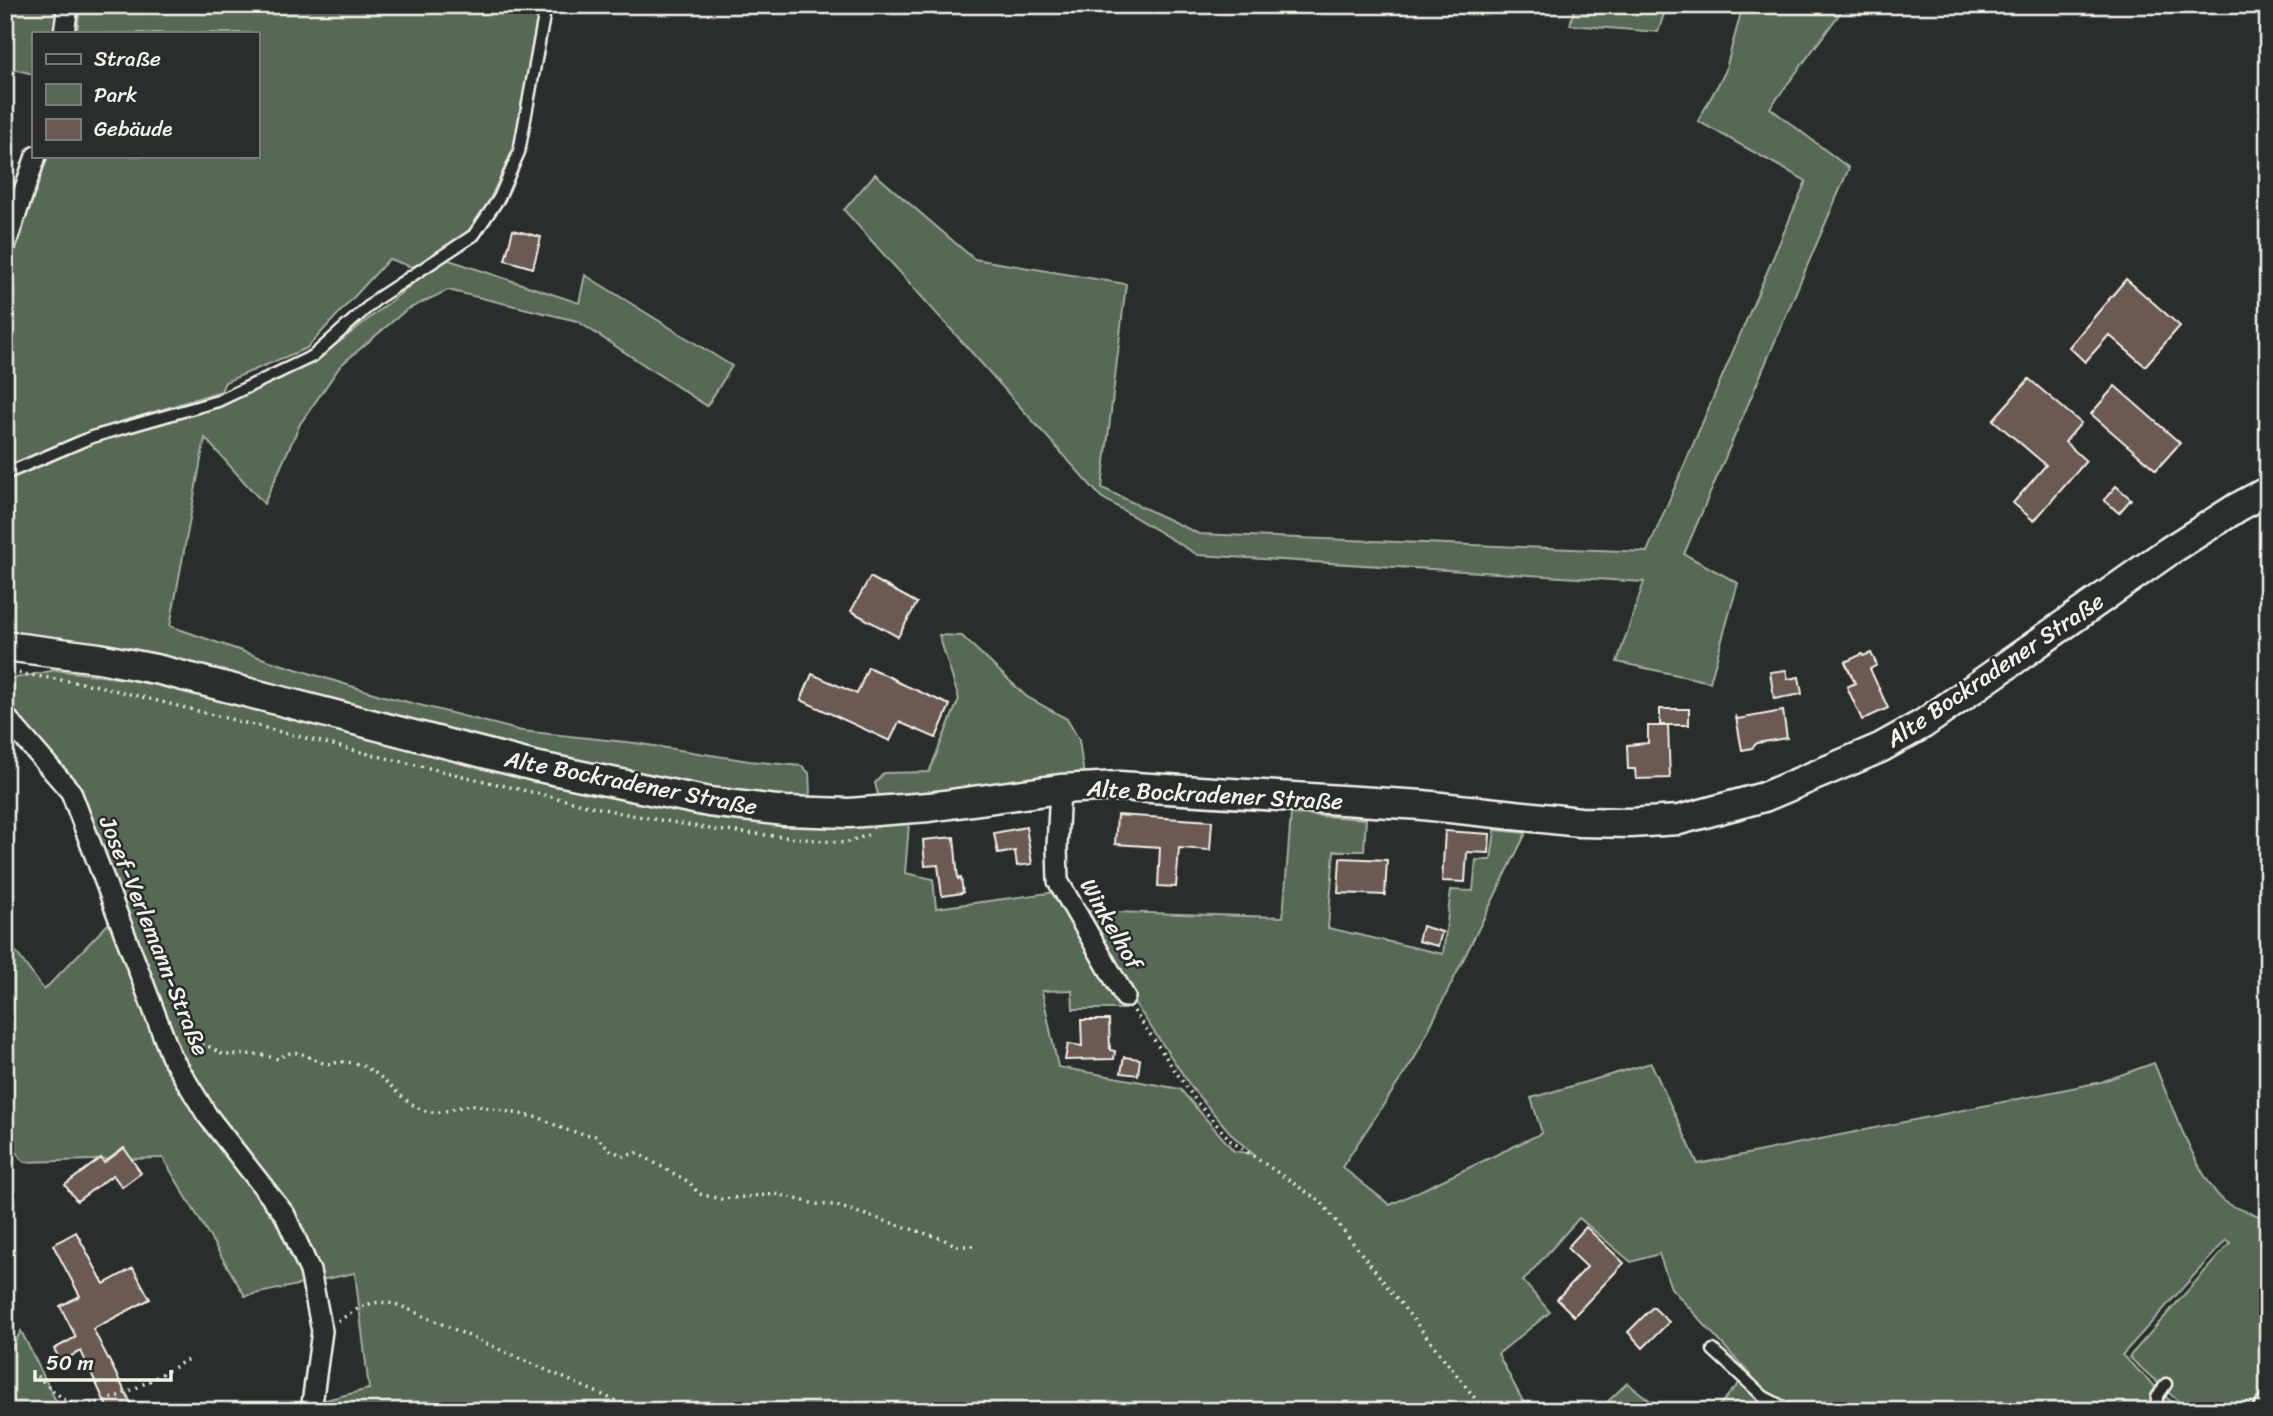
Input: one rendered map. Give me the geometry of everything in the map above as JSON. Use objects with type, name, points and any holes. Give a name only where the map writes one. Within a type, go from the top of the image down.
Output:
[{"type":"street","points":[[64,32],[68,5]]},
{"type":"street","points":[[5,246],[35,158]]},
{"type":"street","name":"Alte Bockradener Straße","points":[[5,646],[99,658],[160,670],[534,766],[709,802],[785,811],[849,813],[954,805],[1060,789],[1119,786],[1422,805],[1580,822],[1679,820],[1765,797],[1880,748],[1923,724],[2169,551],[2268,491]]},
{"type":"street","name":"Josef-Verlemann-Straße","points":[[5,716],[71,792],[168,1050],[207,1115],[285,1214],[310,1271],[322,1331],[310,1411]]},
{"type":"street","name":"Winkelhof","points":[[1060,789],[1058,881],[1125,998]]},
{"type":"street","points":[[2262,1411],[2268,1402]]},
{"type":"lane","points":[[5,474],[92,437],[218,401],[313,356],[378,298],[474,235],[499,198],[519,152],[546,5]]},
{"type":"lane","points":[[1713,1350],[1764,1397],[1791,1411]]},
{"type":"lane","points":[[2156,1411],[2157,1397],[2166,1384]]},
{"type":"path","points":[[1125,998],[1205,1111],[1231,1141],[1321,1202],[1485,1411]]},
{"type":"path","points":[[168,1050],[206,1045],[224,1055],[260,1054],[278,1059],[287,1053],[304,1053],[325,1065],[344,1062],[365,1067],[407,1102],[429,1112],[474,1105],[540,1118],[566,1130],[595,1136],[624,1156],[636,1153],[689,1182],[699,1194],[721,1199],[778,1194],[816,1204],[834,1205],[958,1246],[975,1246]]},
{"type":"path","points":[[322,1331],[368,1303],[387,1301],[639,1411]]},
{"type":"path","points":[[37,1376],[75,1404],[96,1404],[114,1398],[187,1360]]},
{"type":"green space","points":[[5,5],[62,5],[59,32],[32,32],[32,74],[5,67]]},
{"type":"green space","points":[[80,5],[542,5],[514,148],[488,203],[468,231],[441,254],[419,267],[389,259],[307,348],[225,382],[221,391],[93,431],[5,468],[5,275],[45,158],[259,158],[259,32],[77,32]]},
{"type":"green space","points":[[1575,5],[1667,5],[1658,32],[1570,25]]},
{"type":"green space","points":[[1743,5],[1846,5],[1770,108],[1849,168],[1684,554],[1738,583],[1710,682],[1617,662],[1644,582],[1198,555],[1101,497],[844,210],[875,174],[974,259],[1126,284],[1102,488],[1199,534],[1647,552],[1806,181],[1698,121],[1725,72]]},
{"type":"green space","points":[[446,259],[579,303],[585,275],[732,366],[707,406],[577,321],[448,290],[406,310],[341,365],[300,424],[264,504],[205,438],[170,626],[380,695],[522,731],[635,743],[749,761],[802,766],[809,773],[810,792],[807,802],[714,793],[5,640],[5,480],[94,443],[276,381],[323,355]]},
{"type":"green space","points":[[939,635],[962,636],[1027,697],[1067,719],[1079,740],[1084,776],[879,799],[875,783],[884,773],[929,772],[959,699]]},
{"type":"green space","points":[[56,670],[124,679],[150,678],[871,824],[909,824],[905,873],[933,879],[936,908],[1056,892],[1124,1009],[1073,1009],[1072,990],[1042,991],[1058,1067],[1180,1089],[1234,1151],[1253,1154],[1234,1137],[1194,1091],[1128,993],[1082,911],[1283,917],[1291,814],[1366,819],[1364,851],[1334,851],[1328,928],[1443,954],[1451,890],[1473,891],[1476,860],[1491,860],[1495,830],[1526,833],[1414,1059],[1342,1167],[1390,1205],[1542,1133],[1531,1098],[1651,1063],[1698,1164],[2101,1082],[2154,1063],[2206,1179],[2227,1203],[2268,1219],[2268,1394],[2250,1411],[2189,1411],[2129,1357],[2230,1243],[2226,1240],[2122,1355],[2181,1411],[1811,1411],[1798,1408],[1766,1392],[1671,1288],[1659,1254],[1631,1262],[1579,1218],[1523,1281],[1550,1312],[1498,1354],[1528,1411],[282,1411],[369,1389],[355,1273],[245,1296],[163,1158],[24,1162],[5,1138],[5,937],[44,990],[109,923],[166,1063],[76,790],[5,707],[5,680]]},
{"type":"green space","points":[[21,1331],[61,1411],[5,1411],[5,1359]]},
{"type":"green space","points":[[1741,1381],[1782,1411],[1714,1411]]},
{"type":"green space","points":[[1627,1383],[1664,1411],[1598,1411]]},
{"type":"building","points":[[513,230],[541,237],[533,268],[505,260]]},
{"type":"building","points":[[2126,279],[2180,326],[2145,366],[2109,335],[2085,362],[2069,347]]},
{"type":"building","points":[[2029,379],[2081,423],[2065,442],[2086,461],[2034,521],[2013,503],[2046,465],[1993,420]]},
{"type":"building","points":[[2115,386],[2180,443],[2156,470],[2091,414]]},
{"type":"building","points":[[2116,486],[2131,499],[2119,513],[2104,500]]},
{"type":"building","points":[[870,577],[917,603],[898,637],[851,611]]},
{"type":"building","points":[[1871,653],[1877,665],[1870,669],[1888,708],[1862,720],[1847,687],[1855,683],[1845,662]]},
{"type":"building","points":[[868,667],[950,705],[936,738],[899,722],[890,741],[801,700],[812,674],[857,694]]},
{"type":"building","points":[[1786,670],[1788,679],[1799,677],[1802,694],[1774,699],[1770,672]]},
{"type":"building","points":[[1660,709],[1689,709],[1689,725],[1660,725]]},
{"type":"building","points":[[1783,711],[1787,738],[1757,743],[1752,748],[1742,750],[1736,717],[1738,719]]},
{"type":"building","points":[[1648,726],[1668,726],[1670,778],[1636,779],[1635,769],[1628,769],[1627,745],[1648,743]]},
{"type":"building","points":[[1117,815],[1212,821],[1210,850],[1179,848],[1176,887],[1158,886],[1160,847],[1115,844]]},
{"type":"building","points":[[1026,827],[1032,864],[1017,866],[1015,851],[998,854],[994,833]]},
{"type":"building","points":[[1445,831],[1490,834],[1489,853],[1467,852],[1465,882],[1442,881]]},
{"type":"building","points":[[954,837],[958,879],[961,878],[963,893],[942,896],[938,865],[925,866],[923,840]]},
{"type":"building","points":[[1340,858],[1387,860],[1385,895],[1338,893]]},
{"type":"building","points":[[1422,926],[1442,932],[1438,946],[1418,941]]},
{"type":"building","points":[[1081,1020],[1109,1020],[1110,1050],[1115,1051],[1114,1059],[1065,1060],[1068,1044],[1082,1046]]},
{"type":"building","points":[[1124,1057],[1140,1059],[1138,1075],[1121,1073]]},
{"type":"building","points":[[124,1148],[141,1173],[122,1187],[113,1175],[77,1201],[65,1185],[101,1158],[104,1163]]},
{"type":"building","points":[[1586,1227],[1624,1263],[1574,1316],[1557,1299],[1587,1267],[1567,1248]]},
{"type":"building","points":[[76,1232],[104,1284],[133,1268],[150,1299],[93,1329],[135,1411],[109,1411],[81,1351],[61,1361],[54,1349],[76,1337],[60,1306],[80,1296],[53,1245]]},
{"type":"building","points":[[1653,1307],[1669,1322],[1643,1348],[1628,1332]]}]
